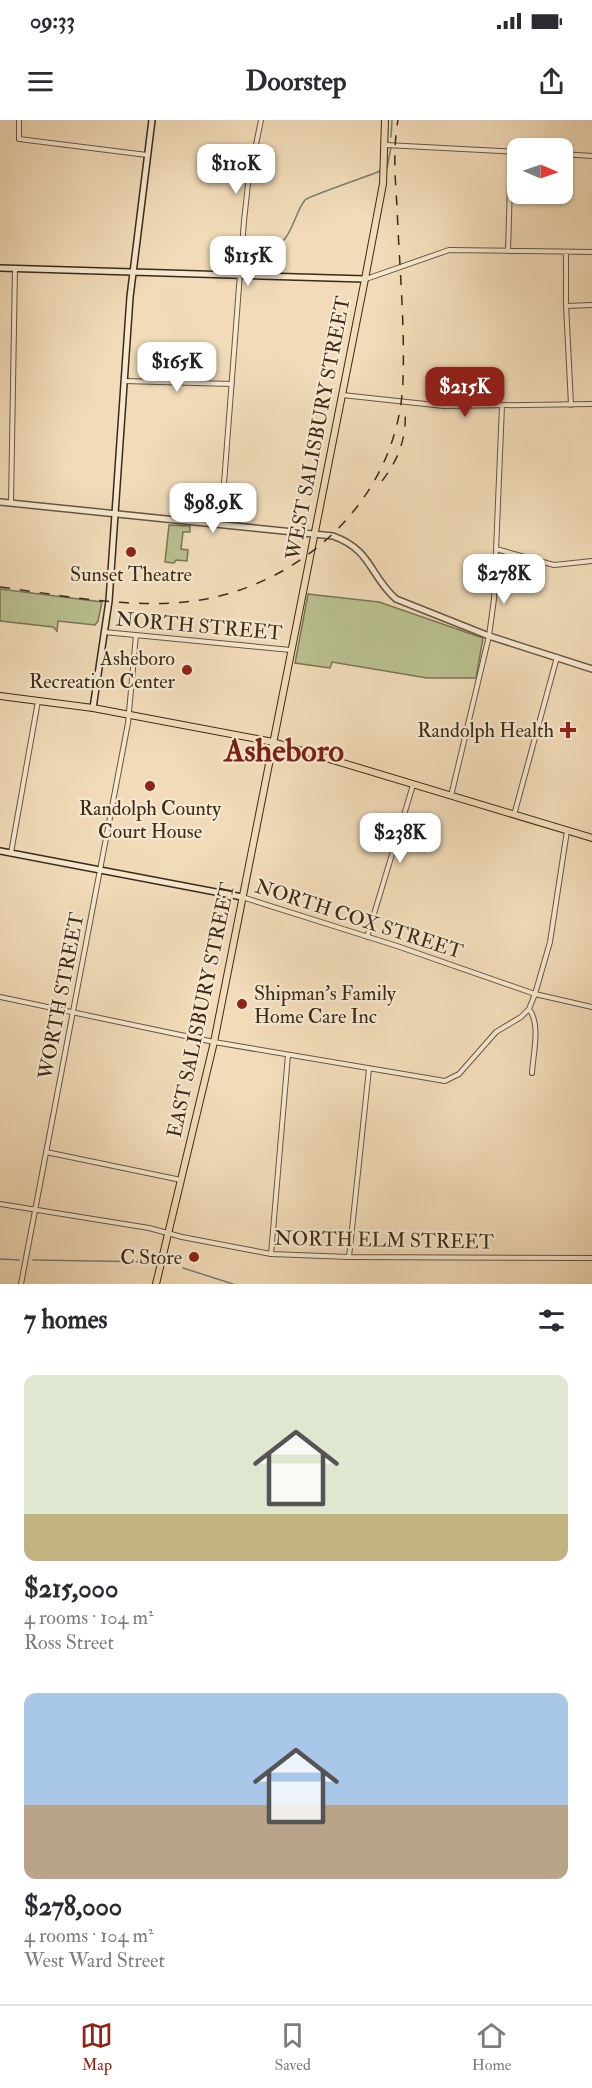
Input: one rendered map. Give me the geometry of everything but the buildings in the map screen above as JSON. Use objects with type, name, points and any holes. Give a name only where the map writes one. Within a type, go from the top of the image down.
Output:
[{"type":"main road","points":[[93,708],[108,601],[132,272],[152,120]]},
{"type":"main road","name":"WEST SALISBURY STREET","points":[[273,742],[383,184],[385,120]]},
{"type":"main road","points":[[0,268],[365,279]]},
{"type":"main road","points":[[0,502],[314,532],[333,536],[359,549],[386,590],[396,599],[489,636],[592,669]]},
{"type":"main road","points":[[0,696],[93,708],[273,742],[592,838]]},
{"type":"main road","name":"EAST SALISBURY STREET","points":[[156,1284],[214,1042],[273,742]]},
{"type":"main road","name":"NORTH COX STREET","points":[[0,851],[242,897]]},
{"type":"street","points":[[19,120],[19,139],[147,155]]},
{"type":"street","points":[[221,523],[248,184],[261,120]]},
{"type":"street","points":[[386,145],[507,151]]},
{"type":"street","points":[[573,155],[592,156]]},
{"type":"street","points":[[508,250],[509,204]]},
{"type":"street","points":[[365,279],[445,251],[592,252]]},
{"type":"street","points":[[566,252],[571,405]]},
{"type":"street","points":[[11,503],[15,268]]},
{"type":"street","points":[[566,306],[592,305]]},
{"type":"street","points":[[123,381],[232,384]]},
{"type":"street","points":[[341,395],[444,406],[592,405]]},
{"type":"street","points":[[451,796],[489,636],[496,549],[502,406]]},
{"type":"street","points":[[496,549],[554,565],[592,561]]},
{"type":"street","name":"NORTH STREET","points":[[103,632],[291,650]]},
{"type":"street","name":"WORTH STREET","points":[[21,1284],[128,723],[127,714],[136,635]]},
{"type":"street","points":[[514,815],[557,657]]},
{"type":"street","points":[[11,853],[38,701]]},
{"type":"street","points":[[367,936],[413,785]]},
{"type":"street","points":[[0,997],[214,1042],[445,1081],[462,1071],[496,1032],[528,1009],[535,994],[550,942],[567,831]]},
{"type":"street","name":"NORTH COX STREET","points":[[242,897],[367,936],[535,994],[592,1007]]},
{"type":"street","points":[[528,1009],[534,1015],[532,1073]]},
{"type":"street","points":[[271,1254],[288,1055]]},
{"type":"street","points":[[348,1257],[369,1069]]},
{"type":"street","points":[[46,1152],[181,1180]]},
{"type":"street","name":"NORTH ELM STREET","points":[[0,1204],[168,1233],[271,1254],[348,1257],[592,1258]]},
{"type":"green space","points":[[169,525],[190,526],[190,532],[183,532],[181,549],[188,550],[187,561],[165,562]]},
{"type":"green space","points":[[0,589],[102,602],[98,621],[95,625],[58,621],[57,631],[53,627],[0,621]]},
{"type":"green space","points":[[308,594],[379,602],[483,638],[476,678],[427,678],[332,662],[330,668],[295,663]]},
{"type":"waterway","points":[[391,137],[392,120]]},
{"type":"waterway","points":[[387,168],[391,147]]},
{"type":"waterway","points":[[284,249],[283,241],[305,200],[380,171]]},
{"type":"waterway","points":[[0,1259],[19,1260]]},
{"type":"waterway","points":[[33,1260],[156,1262]]},
{"type":"waterway","points":[[169,1263],[175,1264]]},
{"type":"waterway","points":[[183,1268],[233,1284]]},
{"type":"railway","points":[[0,587],[115,602],[185,602],[228,594],[268,579],[304,557],[336,530],[363,498],[384,462],[398,422],[403,379],[403,314],[395,174],[395,141],[398,120]]},
{"type":"railway","points":[[382,481],[401,447],[405,429],[405,409]]},
{"type":"place","name":"Sunset Theatre","points":[[131,552]]},
{"type":"place","name":"Asheboro Recreation Center","points":[[187,670]]},
{"type":"place","name":"Randolph Health","points":[[568,730]]},
{"type":"place","name":"Randolph County Court House","points":[[150,786]]},
{"type":"place","name":"Shipman's Family Home Care Inc","points":[[242,1004]]},
{"type":"place","name":"C Store","points":[[194,1257]]},
{"type":"district","name":"Asheboro","points":[[284,751]]}]
